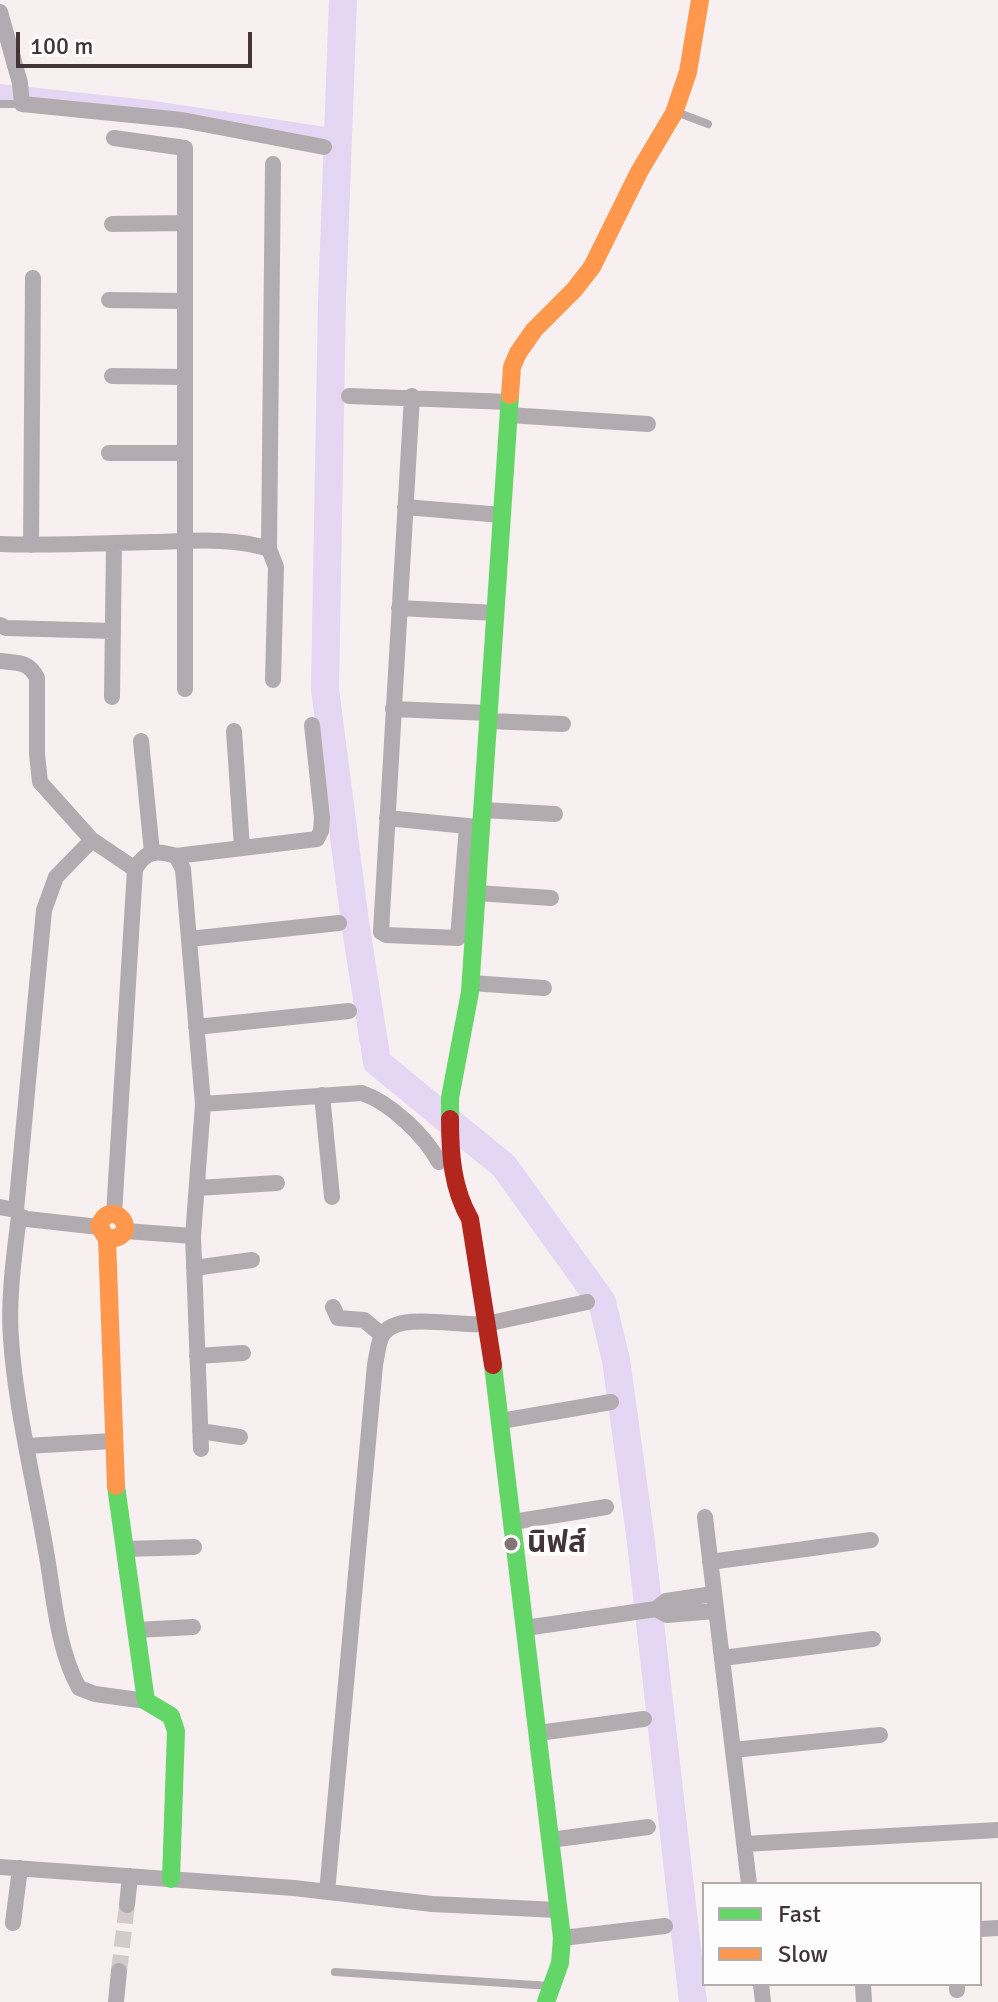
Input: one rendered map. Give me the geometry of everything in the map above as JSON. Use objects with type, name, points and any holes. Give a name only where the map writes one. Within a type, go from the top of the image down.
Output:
[{"type":"street","points":[[412,396],[381,932],[386,935],[458,938],[477,821],[489,717],[512,367],[518,347],[529,333],[584,279],[638,172],[674,112],[696,32],[700,0]]},
{"type":"street","points":[[0,12],[21,95],[182,120],[324,147]]},
{"type":"street","points":[[114,138],[185,148],[185,689]]},
{"type":"street","points":[[273,164],[269,549],[276,567],[273,680]]},
{"type":"street","points":[[112,224],[185,223]]},
{"type":"street","points":[[31,545],[33,278]]},
{"type":"street","points":[[109,300],[185,301]]},
{"type":"street","points":[[112,376],[185,377]]},
{"type":"street","points":[[349,396],[412,396],[648,424]]},
{"type":"street","points":[[109,453],[185,453]]},
{"type":"street","points":[[405,507],[502,515]]},
{"type":"street","points":[[0,544],[184,541],[250,543],[269,549]]},
{"type":"street","points":[[112,697],[114,543]]},
{"type":"street","points":[[399,608],[496,613]]},
{"type":"street","points":[[0,625],[6,628],[113,631]]},
{"type":"street","points":[[0,661],[25,663],[33,669],[37,678],[40,782],[92,840],[135,869]]},
{"type":"street","points":[[393,709],[563,724]]},
{"type":"street","points":[[114,1214],[135,869],[141,858],[152,852],[176,856],[317,839],[322,818],[312,725]]},
{"type":"street","points":[[234,731],[242,848]]},
{"type":"street","points":[[141,741],[152,852]]},
{"type":"street","points":[[387,818],[477,821],[555,814]]},
{"type":"street","points":[[477,821],[477,893],[471,983],[450,1098],[445,1160],[461,1204],[470,1219],[501,1421],[562,1938],[560,1963],[549,1994]]},
{"type":"street","points":[[92,840],[56,877],[44,910],[12,1211],[11,1339],[26,1446],[58,1621],[71,1674],[79,1688],[95,1694],[146,1701],[171,1716],[176,1731],[171,1879]]},
{"type":"street","points":[[176,856],[183,869],[203,1104],[193,1236],[201,1449]]},
{"type":"street","points":[[477,893],[551,898]]},
{"type":"street","points":[[189,939],[339,923]]},
{"type":"street","points":[[471,983],[544,988]]},
{"type":"street","points":[[196,1027],[349,1011]]},
{"type":"street","points":[[203,1104],[362,1093],[374,1097],[445,1160]]},
{"type":"street","points":[[322,1095],[332,1197]]},
{"type":"street","points":[[197,1188],[277,1183]]},
{"type":"street","points":[[12,1211],[103,1233],[114,1241],[125,1231],[125,1223],[114,1214],[101,1220],[103,1233],[115,1477],[146,1701]]},
{"type":"street","points":[[125,1231],[193,1236]]},
{"type":"street","points":[[194,1268],[252,1260]]},
{"type":"street","points":[[327,1892],[375,1365],[382,1335],[394,1325],[410,1321],[469,1326],[587,1302]]},
{"type":"street","points":[[333,1307],[338,1318],[364,1320],[382,1335]]},
{"type":"street","points":[[197,1356],[243,1353]]},
{"type":"street","points":[[501,1421],[611,1402]]},
{"type":"street","points":[[200,1431],[240,1437]]},
{"type":"street","points":[[26,1446],[113,1441]]},
{"type":"street","points":[[513,1522],[606,1507]]},
{"type":"street","points":[[705,1517],[749,1882]]},
{"type":"street","points":[[710,1562],[871,1540]]},
{"type":"street","points":[[125,1549],[194,1547]]},
{"type":"street","points":[[525,1628],[656,1609],[666,1601],[714,1603]]},
{"type":"street","points":[[136,1630],[193,1627]]},
{"type":"street","points":[[722,1658],[873,1639]]},
{"type":"street","points":[[538,1733],[644,1719]]},
{"type":"street","points":[[733,1750],[880,1735]]},
{"type":"street","points":[[550,1840],[648,1827]]},
{"type":"street","points":[[744,1844],[998,1830]]},
{"type":"street","points":[[0,1867],[327,1892],[432,1904],[558,1910]]},
{"type":"street","points":[[13,1923],[20,1868]]},
{"type":"street","points":[[127,1905],[130,1876]]},
{"type":"street","points":[[562,1938],[665,1926]]},
{"type":"street","points":[[116,2002],[119,1971]]},
{"type":"lane","points":[[0,104],[21,95]]},
{"type":"lane","points":[[674,112],[708,124]]},
{"type":"lane","points":[[335,1972],[549,1994]]},
{"type":"waterway","points":[[343,0],[332,301],[325,689],[355,922],[377,1062],[504,1166],[602,1302],[616,1360],[640,1534],[693,2002]]},
{"type":"waterway","points":[[0,92],[147,108],[338,137]]},
{"type":"tunnel","points":[[119,1971],[127,1905]]},
{"type":"traffic: fast","points":[[450,1119],[450,1098],[470,992],[510,395]]},
{"type":"traffic: fast","points":[[493,1365],[562,1938],[560,1963],[546,2002]]},
{"type":"traffic: fast","points":[[116,1486],[146,1701],[171,1716],[176,1731],[171,1879]]},
{"type":"traffic: slow","points":[[510,395],[512,367],[518,353],[534,330],[592,267],[639,172],[674,113],[688,72],[700,0]]},
{"type":"traffic: slow","points":[[107,1239],[124,1232],[125,1226],[118,1215],[105,1217],[99,1226],[107,1239],[116,1486]]},
{"type":"traffic: jam","points":[[450,1119],[453,1170],[459,1195],[470,1219],[493,1365]]},
{"type":"place","name":"นิฟส์","points":[[511,1544]]}]
